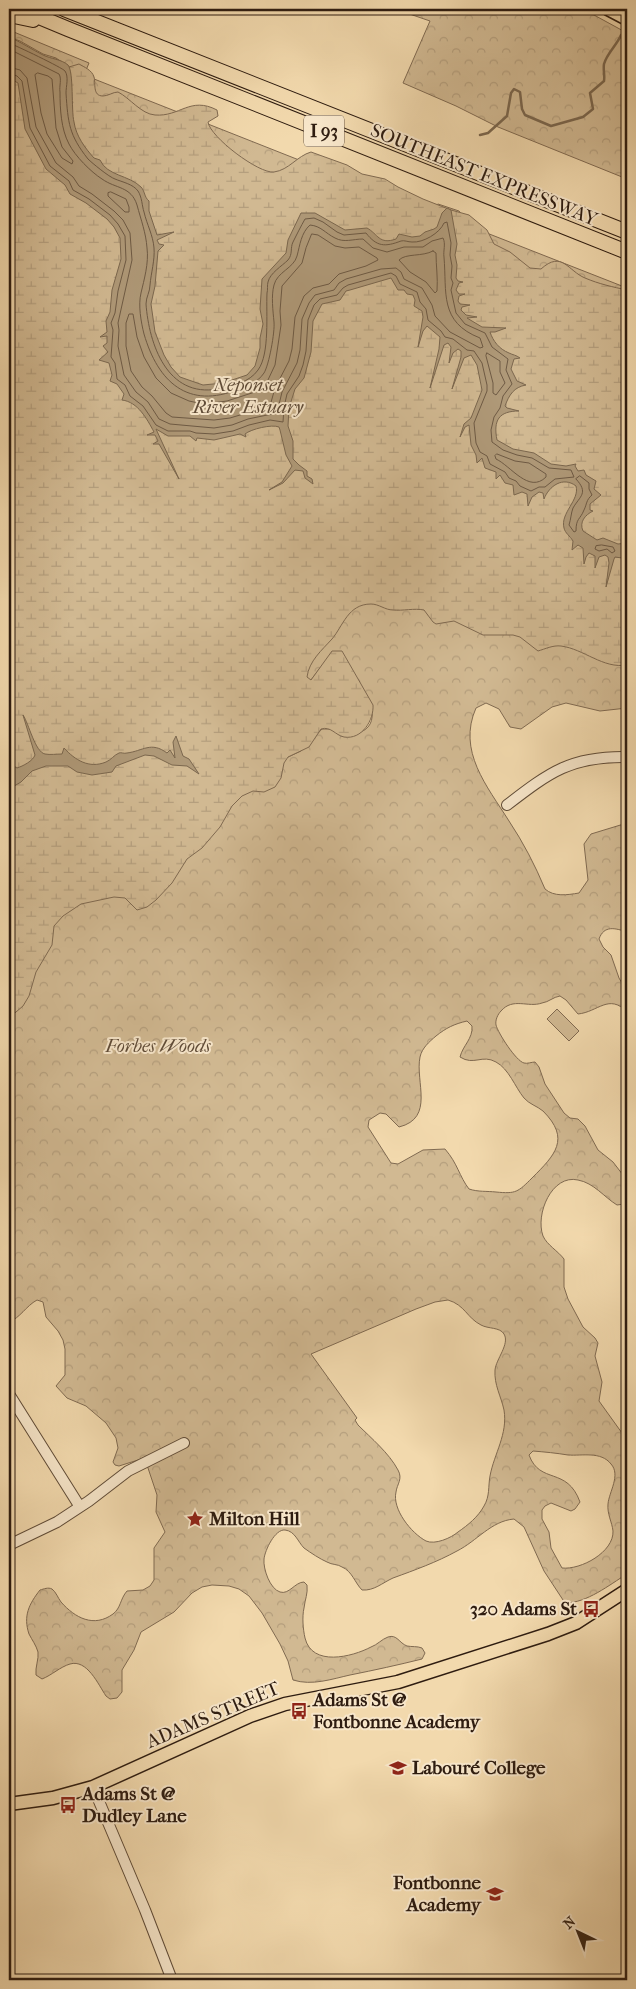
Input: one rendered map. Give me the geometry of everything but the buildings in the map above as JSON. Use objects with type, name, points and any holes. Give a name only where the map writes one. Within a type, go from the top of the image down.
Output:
[{"type":"highway","name":"SOUTHEAST EXPRESSWAY","points":[[20,9],[627,252]]},
{"type":"highway","name":"I 93","points":[[39,9],[627,243]]},
{"type":"highway","name":"I 93","points":[[64,9],[627,232]]},
{"type":"highway","name":"SOUTHEAST EXPRESSWAY","points":[[84,9],[627,224]]},
{"type":"highway","points":[[9,15],[57,25]]},
{"type":"main road","points":[[608,9],[627,19]]},
{"type":"main road","name":"ADAMS STREET","points":[[9,1804],[53,1798],[93,1787],[250,1716],[277,1706],[398,1682],[553,1632],[589,1615],[627,1590]]},
{"type":"street","points":[[507,805],[544,776],[560,769],[594,758],[627,757]]},
{"type":"street","points":[[9,1394],[80,1507]]},
{"type":"street","points":[[9,1545],[57,1522],[128,1471],[184,1444]]},
{"type":"street","points":[[93,1787],[172,1980]]},
{"type":"green space","points":[[395,9],[583,9],[627,33],[627,179],[498,127],[403,83],[430,21]]},
{"type":"green space","name":"Forbes Woods","points":[[9,30],[89,63],[84,75],[428,211],[438,204],[459,211],[474,228],[627,288],[627,708],[600,711],[566,703],[552,707],[521,729],[510,727],[499,709],[486,703],[476,708],[471,724],[470,739],[477,768],[519,837],[545,889],[549,892],[561,895],[579,893],[588,880],[584,844],[591,834],[627,823],[627,932],[610,929],[604,931],[599,939],[603,947],[611,955],[619,978],[627,992],[627,1012],[615,1004],[609,1004],[578,1014],[560,996],[537,1004],[510,1005],[500,1012],[496,1023],[497,1029],[512,1052],[524,1063],[535,1062],[539,1067],[545,1084],[564,1113],[570,1118],[578,1119],[585,1126],[598,1150],[613,1162],[627,1184],[627,1201],[624,1204],[617,1205],[594,1187],[584,1182],[569,1180],[560,1183],[553,1189],[544,1207],[541,1227],[545,1239],[564,1259],[564,1287],[568,1299],[583,1327],[598,1343],[595,1356],[602,1382],[599,1401],[627,1440],[627,1574],[590,1597],[565,1603],[544,1571],[524,1527],[514,1519],[498,1523],[464,1547],[442,1559],[393,1578],[374,1588],[362,1590],[351,1574],[345,1569],[318,1558],[304,1548],[291,1532],[285,1530],[274,1536],[268,1546],[264,1559],[265,1568],[270,1583],[280,1592],[286,1592],[304,1582],[307,1585],[303,1623],[305,1638],[309,1647],[316,1653],[324,1656],[344,1656],[363,1651],[391,1636],[407,1646],[422,1648],[425,1653],[422,1659],[322,1681],[300,1682],[293,1680],[288,1661],[280,1644],[262,1613],[249,1596],[239,1589],[229,1586],[212,1585],[202,1587],[192,1593],[174,1612],[141,1632],[134,1650],[122,1670],[122,1692],[117,1698],[110,1699],[106,1696],[96,1679],[87,1669],[76,1663],[66,1665],[42,1679],[36,1675],[38,1652],[27,1628],[28,1610],[40,1590],[52,1589],[66,1608],[79,1617],[92,1621],[106,1618],[116,1612],[127,1591],[143,1590],[150,1586],[154,1580],[154,1548],[165,1532],[156,1512],[157,1495],[147,1465],[138,1460],[119,1466],[115,1465],[113,1462],[118,1448],[116,1438],[106,1423],[86,1406],[67,1398],[56,1386],[65,1375],[65,1349],[58,1331],[46,1317],[43,1302],[37,1300],[9,1322],[9,1305],[14,1291],[9,1278]],"holes":[[[320,668],[355,676],[370,705],[371,721],[368,727],[361,732],[349,735],[341,736],[331,729],[322,729],[301,751],[288,757],[307,677],[307,679],[311,680]],[[467,1021],[472,1026],[472,1031],[460,1057],[470,1060],[486,1059],[501,1065],[524,1098],[543,1111],[552,1121],[556,1130],[558,1138],[553,1154],[532,1178],[516,1191],[503,1193],[469,1189],[445,1149],[423,1150],[398,1164],[391,1163],[368,1127],[369,1120],[380,1113],[386,1114],[399,1127],[417,1116],[421,1098],[419,1067],[422,1051],[440,1033]],[[448,1300],[454,1302],[476,1322],[500,1330],[504,1334],[504,1347],[495,1370],[495,1375],[505,1419],[500,1444],[490,1476],[487,1499],[482,1510],[469,1524],[451,1536],[443,1540],[430,1542],[414,1532],[400,1513],[396,1499],[400,1479],[398,1470],[385,1452],[358,1425],[355,1420],[357,1418],[311,1354],[435,1302]],[[533,1451],[568,1455],[591,1455],[602,1457],[614,1468],[615,1478],[608,1504],[613,1531],[612,1539],[602,1552],[587,1563],[570,1568],[562,1568],[551,1548],[549,1532],[542,1519],[542,1510],[551,1503],[571,1511],[580,1502],[575,1491],[568,1484],[540,1470],[529,1455]]]},
{"type":"green space","name":"Neponset River Estuary","points":[[9,37],[43,54],[56,58],[69,67],[79,64],[92,72],[97,94],[103,96],[118,92],[140,109],[150,114],[164,115],[199,105],[217,110],[218,116],[208,122],[211,129],[236,153],[267,171],[279,171],[311,152],[347,165],[362,174],[385,179],[423,199],[469,215],[487,230],[494,244],[510,252],[530,268],[541,269],[554,261],[560,262],[585,278],[627,290],[627,665],[602,662],[578,651],[561,646],[538,651],[520,637],[513,635],[483,635],[454,621],[436,624],[424,610],[390,610],[371,604],[357,608],[351,612],[332,639],[316,656],[310,666],[307,677],[311,680],[332,651],[342,651],[373,705],[373,711],[366,728],[350,737],[341,736],[328,729],[321,729],[309,747],[288,757],[284,763],[281,778],[275,787],[264,792],[253,791],[242,796],[232,806],[220,827],[202,848],[187,859],[172,883],[147,907],[137,910],[125,898],[114,897],[81,904],[63,916],[54,926],[52,945],[36,972],[29,996],[23,1006],[9,1018],[9,62],[89,156]]},
{"type":"green space","points":[[557,1009],[579,1031],[569,1041],[547,1019]]},
{"type":"water","points":[[9,37],[43,55],[68,65],[71,75],[74,122],[81,142],[94,158],[100,160],[108,169],[131,180],[142,189],[149,201],[149,211],[157,235],[174,232],[157,240],[159,244],[164,245],[158,251],[155,286],[151,304],[155,332],[164,355],[180,377],[203,385],[223,383],[247,375],[255,366],[260,348],[263,324],[260,309],[262,279],[286,253],[288,240],[301,213],[315,213],[345,230],[367,228],[386,241],[396,239],[399,234],[412,237],[420,236],[437,227],[442,213],[447,208],[451,210],[457,244],[455,255],[457,265],[456,278],[458,281],[463,282],[459,283],[456,290],[459,294],[465,294],[459,296],[458,301],[460,304],[470,305],[462,307],[461,310],[466,315],[477,317],[467,318],[482,327],[506,328],[490,332],[499,347],[520,358],[514,359],[511,369],[517,381],[526,385],[512,392],[508,398],[505,406],[519,411],[512,411],[499,418],[496,427],[497,440],[513,449],[534,453],[551,464],[566,466],[576,464],[575,466],[578,471],[584,470],[586,475],[596,481],[594,489],[601,495],[590,504],[590,510],[593,511],[584,519],[583,531],[597,540],[603,538],[618,544],[627,543],[627,559],[624,566],[622,558],[615,557],[606,587],[608,557],[605,555],[599,557],[595,568],[595,556],[589,553],[584,564],[583,548],[578,545],[572,550],[573,541],[564,528],[565,517],[575,496],[576,486],[571,483],[561,482],[549,490],[544,499],[543,493],[539,492],[532,497],[528,506],[527,494],[522,492],[514,495],[513,485],[505,483],[500,475],[496,479],[496,472],[485,468],[482,458],[477,463],[476,455],[471,445],[469,425],[465,427],[460,437],[464,424],[471,418],[482,390],[477,365],[471,355],[464,358],[452,389],[461,351],[458,349],[453,353],[449,363],[451,347],[448,343],[444,345],[430,388],[440,337],[427,326],[423,331],[418,347],[423,317],[422,311],[414,306],[415,300],[413,295],[407,294],[404,290],[398,290],[391,278],[346,291],[340,300],[322,304],[313,321],[311,352],[304,378],[295,389],[289,408],[288,426],[293,441],[293,459],[307,471],[307,476],[312,479],[313,484],[305,478],[303,471],[295,470],[283,483],[269,490],[282,482],[292,466],[286,455],[279,427],[276,426],[252,430],[245,434],[246,437],[240,434],[214,440],[197,438],[196,441],[190,436],[168,436],[156,429],[179,479],[159,444],[153,444],[158,441],[155,435],[147,435],[154,432],[145,417],[133,404],[122,400],[124,394],[117,384],[110,381],[112,375],[109,363],[99,360],[108,352],[103,346],[107,343],[107,336],[100,337],[107,332],[106,321],[110,312],[112,290],[121,259],[120,238],[107,219],[86,203],[70,194],[65,185],[46,169],[25,129],[18,83],[9,78]]},
{"type":"water","points":[[23,715],[35,743],[41,752],[45,754],[62,754],[64,748],[78,760],[88,764],[100,764],[120,753],[152,747],[167,753],[170,750],[175,758],[173,742],[176,736],[183,756],[189,759],[199,774],[187,766],[172,765],[154,756],[145,755],[116,766],[112,772],[92,775],[77,772],[68,766],[46,766],[32,771],[21,782],[9,789],[9,775],[13,769],[12,765],[17,768],[22,766],[35,755]]},
{"type":"waterway","points":[[480,135],[488,133],[507,116],[511,93],[514,89],[520,92],[522,109],[525,115],[551,126],[583,117],[593,109],[590,93],[604,81],[605,60],[621,35]]},
{"type":"place","name":"Milton Hill","points":[[195,1519]]},
{"type":"place","name":"320 Adams St","points":[[591,1609]]},
{"type":"place","name":"Adams St @ Fontbonne Academy","points":[[299,1711]]},
{"type":"place","name":"Labouré College","points":[[398,1768]]},
{"type":"place","name":"Adams St @ Dudley Lane","points":[[68,1805]]},
{"type":"place","name":"Fontbonne Academy","points":[[495,1894]]}]
